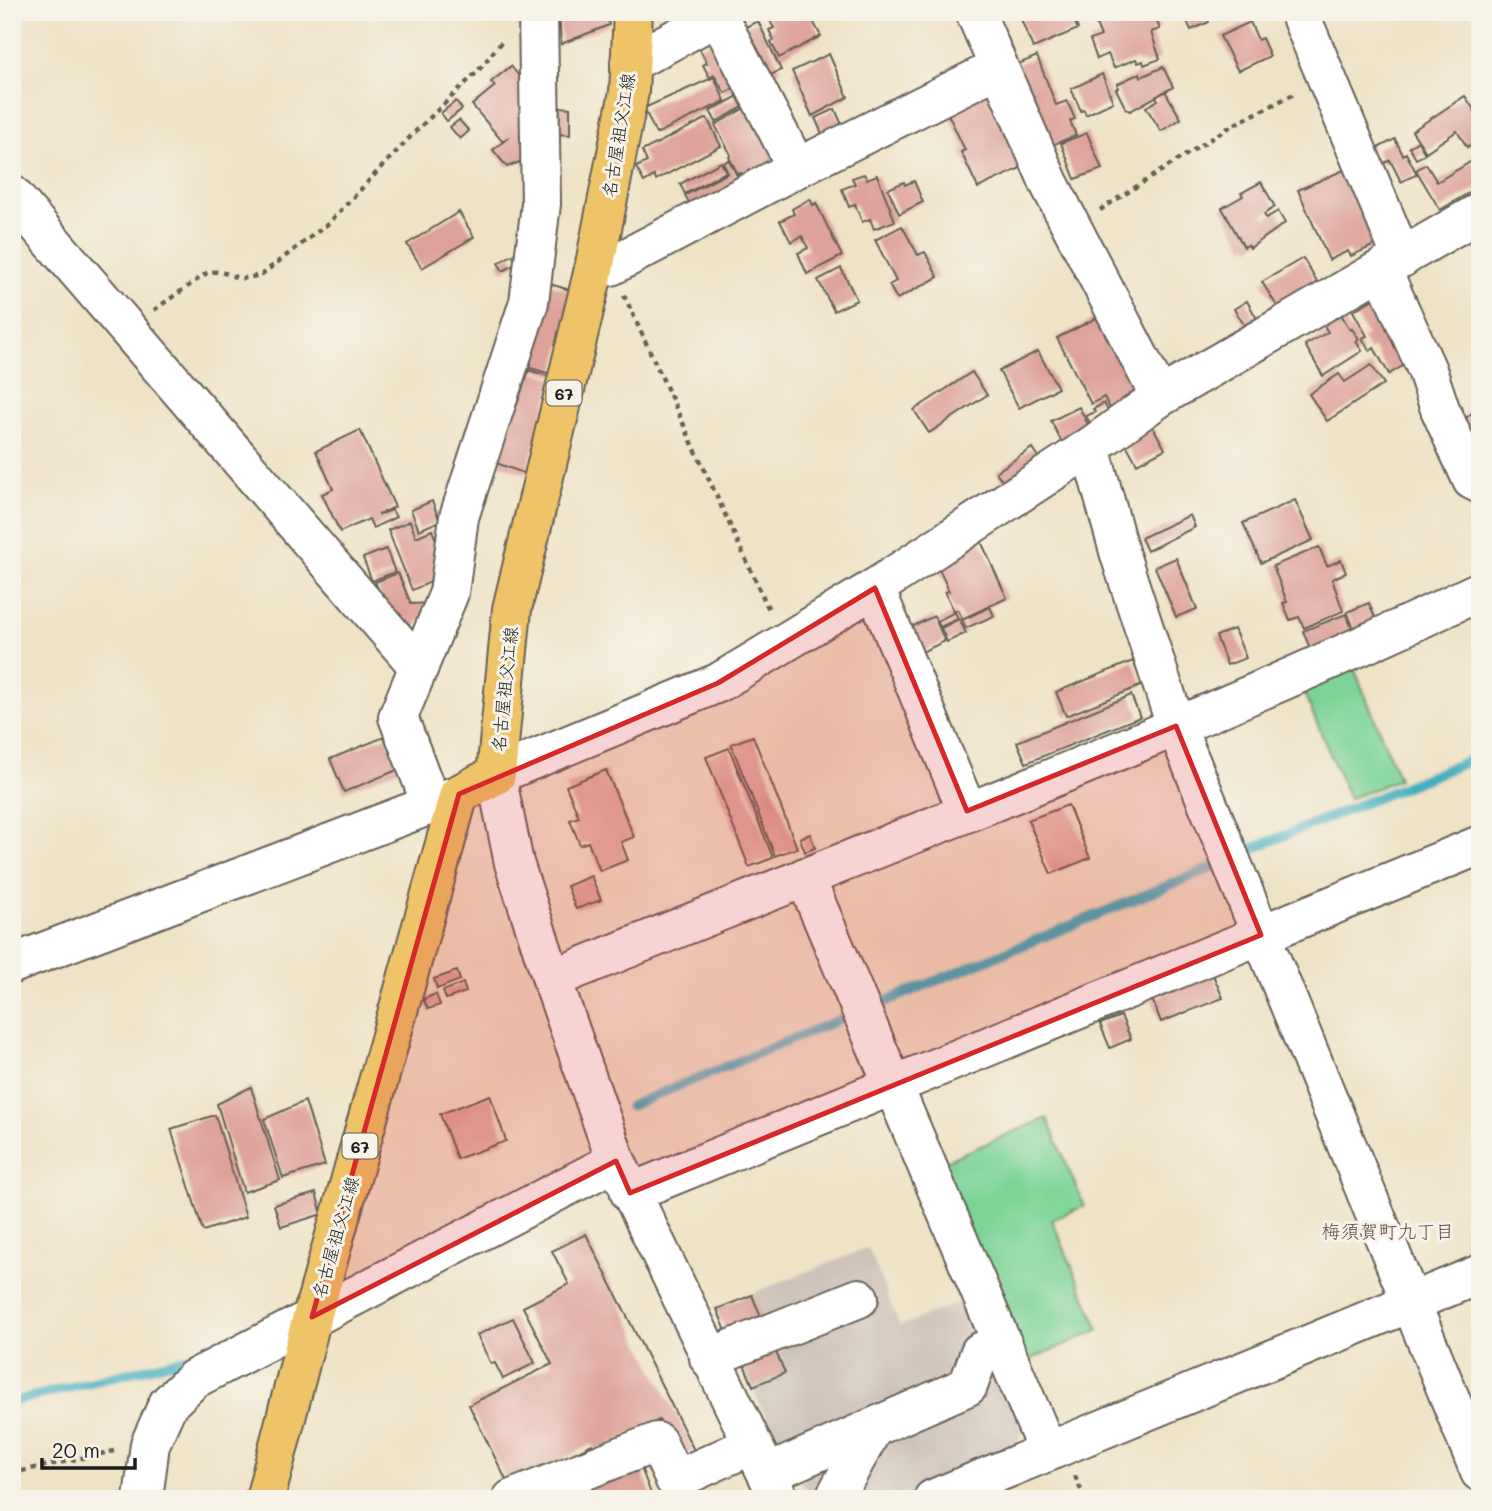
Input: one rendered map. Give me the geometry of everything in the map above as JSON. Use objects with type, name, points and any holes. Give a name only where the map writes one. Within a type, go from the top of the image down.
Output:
[{"type":"main road","name":"名古屋祖父江線","points":[[265,1499],[445,799],[496,775],[512,609],[602,267],[629,92],[633,12]]},
{"type":"street","points":[[12,964],[445,799],[398,717],[449,593],[459,517],[529,302],[541,204],[538,12]]},
{"type":"street","points":[[975,12],[1049,183],[1160,397]]},
{"type":"street","points":[[1299,12],[1392,264],[1440,409],[1472,480],[1480,484]]},
{"type":"street","points":[[630,63],[717,14],[797,168]]},
{"type":"street","points":[[602,267],[998,68]]},
{"type":"street","points":[[12,195],[419,667]]},
{"type":"street","points":[[766,1473],[623,1177],[552,979],[514,863],[496,775],[718,683],[874,588],[1090,447],[1160,397],[1480,212]]},
{"type":"street","points":[[1090,447],[1120,555],[1176,726],[1480,1472]]},
{"type":"street","points":[[874,588],[967,811]]},
{"type":"street","points":[[552,979],[1176,726],[1480,591]]},
{"type":"street","points":[[143,1499],[150,1444],[168,1404],[194,1379],[312,1317],[623,1177],[894,1086],[1480,845]]},
{"type":"street","points":[[805,877],[1048,1452]]},
{"type":"street","points":[[933,1499],[1480,1274]]},
{"type":"street","points":[[709,1358],[859,1298]]},
{"type":"street","points":[[512,1499],[657,1442],[680,1490],[766,1473],[968,1386],[980,1352],[1002,1343]]},
{"type":"street","points":[[834,1499],[873,1428]]},
{"type":"path","points":[[128,329],[206,273],[216,270],[239,278],[262,274],[329,223],[413,134],[477,72],[507,36]]},
{"type":"path","points":[[1072,228],[1231,126],[1325,78]]},
{"type":"path","points":[[602,267],[784,642]]},
{"type":"path","points":[[12,1473],[150,1444]]},
{"type":"highlighted area","points":[[875,588],[967,811],[1176,726],[1261,935],[630,1193],[616,1161],[312,1317],[459,794],[718,683]]},
{"type":"shaded area","points":[[868,1248],[900,1326],[967,1299],[1022,1429],[1015,1449],[896,1499],[811,1499],[761,1407],[714,1308]]},
{"type":"green space","points":[[1354,668],[1399,779],[1349,799],[1302,688]]},
{"type":"green space","points":[[1047,1118],[1084,1206],[1052,1220],[1099,1330],[1025,1362],[940,1163]]},
{"type":"building","points":[[559,12],[607,12],[609,25],[561,44]]},
{"type":"building","points":[[765,12],[808,12],[821,36],[779,58],[771,42],[774,40],[769,30],[774,28]]},
{"type":"building","points":[[1031,12],[1070,12],[1078,29],[1033,48],[1020,17]]},
{"type":"building","points":[[1091,12],[1153,12],[1160,29],[1151,32],[1160,59],[1144,65],[1143,61],[1138,63],[1136,59],[1114,68],[1108,54],[1097,59],[1090,40],[1101,36]]},
{"type":"building","points":[[1183,12],[1220,12],[1208,18],[1209,22],[1191,30]]},
{"type":"building","points":[[758,21],[781,70],[759,81],[735,32]]},
{"type":"building","points":[[1250,22],[1258,40],[1262,38],[1270,56],[1238,71],[1220,36]]},
{"type":"building","points":[[716,39],[741,84],[725,93],[714,75],[710,78],[703,65],[707,63],[699,48]]},
{"type":"building","points":[[829,54],[848,97],[812,116],[792,71]]},
{"type":"building","points":[[1037,56],[1056,105],[1067,101],[1075,119],[1070,121],[1076,135],[1050,146],[1014,66]]},
{"type":"building","points":[[511,66],[529,89],[530,158],[507,167],[493,150],[509,137],[502,141],[472,105],[495,86],[491,82]]},
{"type":"building","points":[[1163,67],[1173,87],[1130,111],[1126,109],[1116,89],[1117,84],[1140,73],[1141,77]]},
{"type":"building","points":[[1102,74],[1113,102],[1086,115],[1084,110],[1081,111],[1071,89]]},
{"type":"building","points":[[714,77],[725,101],[656,134],[644,108]]},
{"type":"building","points":[[995,90],[1029,164],[978,188],[961,152],[965,150],[947,112]]},
{"type":"building","points":[[1165,91],[1181,119],[1161,131],[1146,107],[1158,100],[1156,97]]},
{"type":"building","points":[[742,94],[748,104],[716,122],[710,111]]},
{"type":"building","points":[[1465,96],[1480,119],[1480,138],[1467,147],[1457,131],[1426,152],[1412,131]]},
{"type":"building","points":[[456,101],[462,109],[447,121],[441,113]]},
{"type":"building","points":[[750,105],[779,157],[743,177],[741,173],[738,174],[715,125]]},
{"type":"building","points":[[560,107],[570,108],[570,135],[559,134]]},
{"type":"building","points":[[835,109],[843,127],[823,136],[815,118]]},
{"type":"building","points":[[707,118],[721,146],[656,180],[654,176],[644,182],[636,167],[647,162],[642,151]]},
{"type":"building","points":[[459,120],[469,131],[460,139],[450,127]]},
{"type":"building","points":[[1087,133],[1102,169],[1075,179],[1061,143]]},
{"type":"building","points":[[1395,139],[1417,174],[1401,182],[1390,160],[1383,164],[1376,149]]},
{"type":"building","points":[[1418,141],[1425,154],[1416,159],[1409,147]]},
{"type":"building","points":[[729,160],[744,189],[695,214],[685,195],[728,173],[723,163]]},
{"type":"building","points":[[1472,161],[1480,175],[1480,186],[1440,210],[1416,170],[1426,164],[1437,182]]},
{"type":"building","points":[[721,162],[726,172],[685,194],[680,184]]},
{"type":"building","points":[[1346,169],[1379,243],[1351,256],[1348,251],[1329,260],[1298,190]]},
{"type":"building","points":[[864,174],[867,179],[877,175],[895,221],[874,229],[870,219],[862,222],[855,204],[849,207],[842,189],[855,184],[852,178]]},
{"type":"building","points":[[914,181],[923,202],[899,214],[888,189]]},
{"type":"building","points":[[1261,182],[1275,207],[1264,214],[1266,218],[1278,211],[1285,223],[1250,248],[1248,245],[1244,247],[1222,208]]},
{"type":"building","points":[[810,199],[813,205],[816,203],[842,256],[807,274],[798,253],[808,248],[802,236],[791,242],[780,221],[794,214],[792,209]]},
{"type":"building","points":[[459,212],[474,237],[422,268],[407,244]]},
{"type":"building","points":[[902,226],[918,255],[925,252],[938,277],[897,299],[889,285],[896,281],[875,240]]},
{"type":"building","points":[[512,255],[517,263],[503,271],[498,263]]},
{"type":"building","points":[[1303,258],[1320,287],[1280,311],[1262,282]]},
{"type":"building","points":[[841,268],[857,300],[834,311],[818,280]]},
{"type":"building","points":[[550,284],[573,291],[554,375],[527,367]]},
{"type":"building","points":[[1380,295],[1416,358],[1389,374],[1374,348],[1370,351],[1362,338],[1367,336],[1353,311]]},
{"type":"building","points":[[1247,301],[1258,321],[1246,328],[1234,309]]},
{"type":"building","points":[[1337,307],[1350,330],[1352,329],[1359,339],[1356,341],[1362,351],[1323,376],[1305,345],[1328,332],[1319,318]]},
{"type":"building","points":[[1104,314],[1139,394],[1110,408],[1104,397],[1091,404],[1057,338]]},
{"type":"building","points":[[1038,351],[1058,388],[1019,408],[999,371]]},
{"type":"building","points":[[1371,365],[1384,384],[1327,421],[1309,394],[1339,374],[1345,382]]},
{"type":"building","points":[[529,370],[553,378],[526,474],[496,463]]},
{"type":"building","points":[[972,372],[987,395],[929,433],[914,410]]},
{"type":"building","points":[[1104,403],[1111,416],[1091,425],[1086,416]]},
{"type":"building","points":[[1480,405],[1480,442],[1462,422]]},
{"type":"building","points":[[1079,407],[1090,428],[1062,443],[1051,421]]},
{"type":"building","points":[[1149,420],[1165,449],[1137,464],[1121,435]]},
{"type":"building","points":[[360,430],[395,507],[378,515],[392,510],[396,517],[373,528],[369,519],[340,532],[322,494],[333,489],[316,451]]},
{"type":"building","points":[[1032,448],[1042,463],[1006,486],[996,472]]},
{"type":"building","points":[[1295,500],[1313,540],[1261,563],[1243,523]]},
{"type":"building","points":[[432,501],[440,521],[419,530],[411,510]]},
{"type":"building","points":[[1190,515],[1195,527],[1147,551],[1141,538]]},
{"type":"building","points":[[410,521],[416,537],[432,530],[442,555],[434,558],[438,579],[412,590],[388,530]]},
{"type":"building","points":[[980,539],[1007,598],[962,619],[958,610],[954,611],[945,592],[949,591],[935,560]]},
{"type":"building","points":[[1319,547],[1327,566],[1341,560],[1346,573],[1332,579],[1343,611],[1304,628],[1299,617],[1290,620],[1283,603],[1287,602],[1273,566]]},
{"type":"building","points":[[386,549],[395,572],[372,581],[363,558]]},
{"type":"building","points":[[1176,558],[1197,609],[1176,617],[1155,567]]},
{"type":"building","points":[[398,573],[411,604],[433,603],[405,641],[375,582]]},
{"type":"building","points":[[1369,603],[1378,625],[1356,634],[1347,612]]},
{"type":"building","points":[[990,607],[994,616],[966,628],[962,620]]},
{"type":"building","points":[[955,612],[958,619],[940,627],[937,621]]},
{"type":"building","points":[[1346,614],[1354,634],[1311,651],[1303,631]]},
{"type":"building","points":[[934,616],[945,641],[918,654],[907,629]]},
{"type":"building","points":[[959,619],[966,633],[947,642],[941,628]]},
{"type":"building","points":[[1234,629],[1246,658],[1227,665],[1216,636]]},
{"type":"building","points":[[1133,661],[1143,685],[1066,716],[1056,692]]},
{"type":"building","points":[[1131,695],[1140,717],[1026,763],[1017,742]]},
{"type":"building","points":[[389,735],[402,768],[344,792],[330,759]]},
{"type":"building","points":[[753,736],[797,848],[775,856],[731,744]]},
{"type":"building","points":[[729,748],[773,858],[749,867],[706,757]]},
{"type":"building","points":[[606,770],[634,837],[621,842],[628,860],[600,871],[588,842],[580,845],[570,820],[579,817],[566,786]]},
{"type":"building","points":[[1068,805],[1090,858],[1051,874],[1028,820]]},
{"type":"building","points":[[810,834],[815,848],[805,852],[800,838]]},
{"type":"building","points":[[591,876],[601,900],[576,909],[567,886]]},
{"type":"building","points":[[457,971],[460,980],[437,989],[434,979]]},
{"type":"building","points":[[1213,975],[1223,998],[1161,1022],[1152,999]]},
{"type":"building","points":[[463,983],[466,992],[446,999],[443,991]]},
{"type":"building","points":[[436,994],[440,1005],[428,1009],[423,999]]},
{"type":"building","points":[[1121,1016],[1131,1039],[1110,1048],[1100,1024]]},
{"type":"building","points":[[251,1087],[280,1180],[244,1192],[217,1104]]},
{"type":"building","points":[[490,1095],[506,1141],[457,1159],[440,1114]]},
{"type":"building","points":[[305,1101],[325,1165],[283,1178],[264,1119]]},
{"type":"building","points":[[215,1115],[246,1217],[203,1231],[171,1129]]},
{"type":"building","points":[[316,1193],[322,1214],[281,1227],[274,1205]]},
{"type":"building","points":[[586,1234],[694,1450],[678,1458],[659,1420],[596,1451],[592,1444],[509,1486],[469,1405],[552,1364],[523,1307],[569,1284],[552,1251]]},
{"type":"building","points":[[752,1295],[763,1322],[728,1336],[717,1309]]},
{"type":"building","points":[[513,1318],[535,1363],[503,1379],[495,1363],[491,1364],[477,1335]]},
{"type":"building","points":[[773,1345],[785,1373],[753,1386],[741,1357]]},
{"type":"building","points":[[638,1460],[653,1499],[542,1499]]},
{"type":"waterway","points":[[1244,852],[1480,756]]},
{"type":"waterway","points":[[877,1005],[1216,866]]},
{"type":"waterway","points":[[630,1106],[846,1017]]},
{"type":"waterway","points":[[12,1402],[192,1357],[220,1345]]},
{"type":"district","name":"梅須賀町九丁目","points":[[1388,1230]]}]
